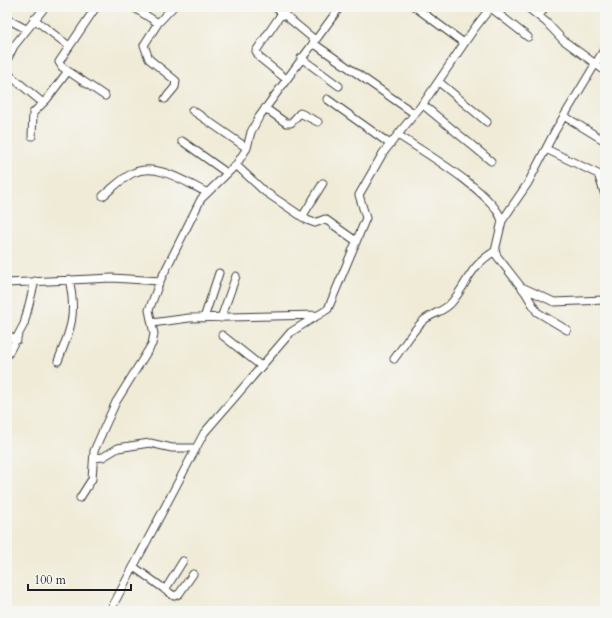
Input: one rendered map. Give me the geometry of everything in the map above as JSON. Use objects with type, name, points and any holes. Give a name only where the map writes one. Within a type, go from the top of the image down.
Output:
[{"type":"street","points":[[7,60],[9,50],[45,7]]},
{"type":"street","points":[[96,7],[59,62],[68,71],[105,96]]},
{"type":"street","points":[[133,7],[158,23]]},
{"type":"street","points":[[165,99],[175,87],[176,81],[149,59],[144,45],[158,23],[173,7]]},
{"type":"street","points":[[275,7],[314,41],[415,114]]},
{"type":"street","points":[[80,498],[92,479],[97,443],[116,402],[149,352],[154,334],[149,310],[160,280],[201,199],[206,192],[236,165],[247,148],[253,127],[265,108],[340,7]]},
{"type":"street","points":[[415,7],[464,43]]},
{"type":"street","points":[[110,611],[196,448],[211,424],[291,332],[328,309],[366,218],[359,195],[390,144],[439,82],[464,43],[491,7],[528,37]]},
{"type":"street","points":[[527,7],[539,16],[562,40],[605,71]]},
{"type":"street","points":[[539,16],[545,7]]},
{"type":"street","points":[[282,13],[256,51],[260,58],[286,79]]},
{"type":"street","points":[[7,18],[26,30]]},
{"type":"street","points":[[34,19],[70,46]]},
{"type":"street","points":[[567,330],[537,312],[522,287],[506,269],[495,251],[502,221],[528,184],[564,116],[605,48]]},
{"type":"street","points":[[301,58],[339,86]]},
{"type":"street","points":[[32,136],[32,116],[68,71]]},
{"type":"street","points":[[7,73],[43,103]]},
{"type":"street","points":[[439,82],[487,122]]},
{"type":"street","points":[[327,99],[390,144]]},
{"type":"street","points":[[422,104],[491,161]]},
{"type":"street","points":[[265,108],[286,123],[291,123],[300,113],[318,122]]},
{"type":"street","points":[[192,110],[247,148]]},
{"type":"street","points":[[564,116],[605,141]]},
{"type":"street","points":[[398,135],[479,192],[494,206],[502,221]]},
{"type":"street","points":[[182,141],[227,173]]},
{"type":"street","points":[[546,149],[598,174],[605,195]]},
{"type":"street","points":[[236,165],[264,191],[302,217],[312,222],[325,219],[330,221],[356,241]]},
{"type":"street","points":[[104,196],[127,176],[145,170],[159,171],[206,192]]},
{"type":"street","points":[[302,217],[323,183]]},
{"type":"street","points":[[394,359],[417,328],[426,319],[452,302],[474,267],[482,259],[495,251]]},
{"type":"street","points":[[204,318],[219,273]]},
{"type":"street","points":[[222,318],[236,276]]},
{"type":"street","points":[[7,283],[112,278],[160,280]]},
{"type":"street","points":[[58,361],[68,336],[73,312],[73,297],[69,279]]},
{"type":"street","points":[[7,356],[24,324],[34,282]]},
{"type":"street","points":[[522,287],[554,302],[605,300]]},
{"type":"street","points":[[152,324],[189,318],[319,315]]},
{"type":"street","points":[[7,335],[16,340]]},
{"type":"street","points":[[222,335],[261,366]]},
{"type":"street","points":[[94,458],[103,457],[118,448],[150,443],[172,448],[196,448]]},
{"type":"street","points":[[165,590],[183,561]]},
{"type":"street","points":[[134,567],[165,590],[177,595],[192,574]]}]
